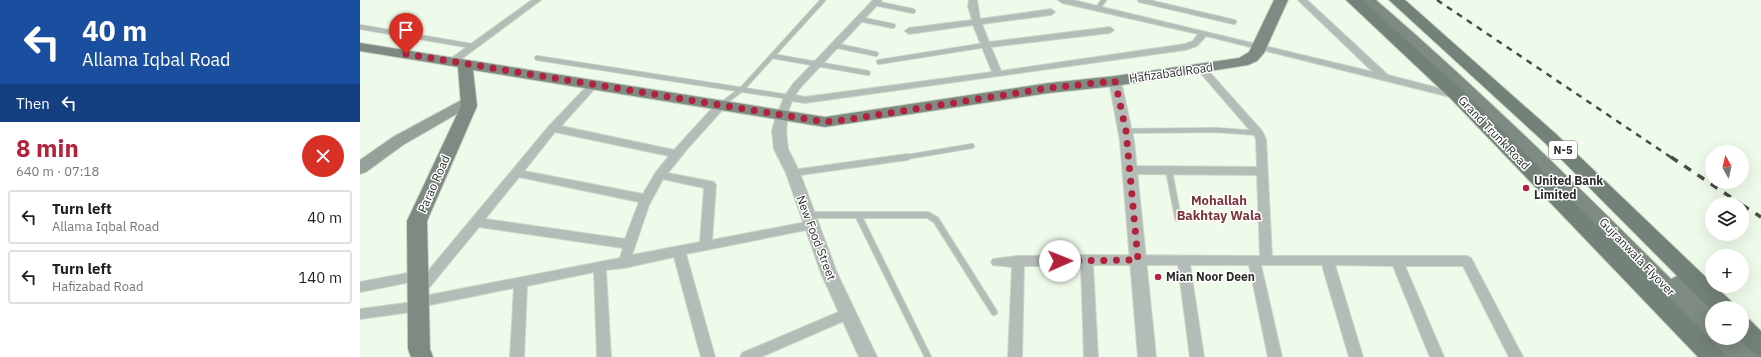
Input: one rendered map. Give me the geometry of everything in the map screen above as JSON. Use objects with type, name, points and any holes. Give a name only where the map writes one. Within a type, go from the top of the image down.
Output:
[{"type":"highway","name":"Grand Trunk Road","points":[[1353,0],[1458,96],[1714,357]]},
{"type":"highway","name":"N-5","points":[[1396,0],[1550,138],[1716,301]]},
{"type":"highway","points":[[1749,334],[1761,346]]},
{"type":"main road","name":"Hafizabad Road","points":[[360,46],[825,122],[1049,88],[1115,81],[1243,62],[1252,58],[1281,0]]},
{"type":"main road","name":"Gujranwala Flyover","points":[[1368,0],[1447,69],[1504,123],[1705,327]]},
{"type":"main road","name":"Gujranwala Flyover","points":[[1382,0],[1440,51],[1573,177],[1705,309]]},
{"type":"main road","name":"Parao Road","points":[[422,357],[419,349],[417,221],[469,106],[459,62]]},
{"type":"main road","points":[[360,168],[398,142],[469,101]]},
{"type":"main road","points":[[1723,345],[1734,357]]},
{"type":"main road","points":[[1741,345],[1753,357]]},
{"type":"street","points":[[459,62],[472,46],[537,0]]},
{"type":"street","points":[[973,0],[972,2],[976,21],[997,73]]},
{"type":"street","points":[[1062,0],[1259,46],[1458,96]]},
{"type":"street","points":[[1302,0],[1384,78]]},
{"type":"street","points":[[782,115],[789,97],[796,86],[833,45],[876,2]]},
{"type":"street","points":[[909,31],[1051,12]]},
{"type":"street","points":[[986,45],[1110,30]]},
{"type":"street","points":[[789,97],[805,100],[1185,47],[1194,45],[1198,42],[1203,33]]},
{"type":"street","points":[[1201,68],[1258,133],[1261,139],[1262,171],[1260,260],[1275,357]]},
{"type":"street","points":[[1115,81],[1126,131],[1147,357]]},
{"type":"street","points":[[419,294],[553,128],[594,84]]},
{"type":"street","points":[[624,263],[646,199],[660,175],[721,105]]},
{"type":"street","name":"New Food Street","points":[[782,115],[779,131],[781,149],[793,173],[829,273],[868,357]]},
{"type":"street","points":[[553,128],[678,154]]},
{"type":"street","points":[[1130,170],[1262,171]]},
{"type":"street","points":[[516,173],[646,199]]},
{"type":"street","points":[[660,175],[710,185],[706,246]]},
{"type":"street","points":[[360,314],[419,294],[521,282],[624,263],[706,246],[809,220]]},
{"type":"street","points":[[476,222],[630,244]]},
{"type":"street","points":[[679,252],[708,357]]},
{"type":"street","points":[[1087,260],[1091,357]]},
{"type":"street","points":[[997,262],[1087,260],[1467,261],[1516,357]]},
{"type":"street","points":[[1183,260],[1197,357]]},
{"type":"street","points":[[1327,260],[1356,357]]},
{"type":"street","points":[[1015,357],[1018,261]]},
{"type":"street","points":[[1397,261],[1437,357]]},
{"type":"street","points":[[600,267],[604,357]]},
{"type":"street","points":[[516,357],[521,282]]},
{"type":"street","points":[[360,287],[419,294]]},
{"type":"street","points":[[747,357],[848,313]]},
{"type":"lane","points":[[721,105],[742,89],[823,0]]},
{"type":"lane","points":[[1098,8],[1104,0]]},
{"type":"lane","points":[[1140,0],[1234,22]]},
{"type":"lane","points":[[876,2],[913,11]]},
{"type":"lane","points":[[859,19],[893,26]]},
{"type":"lane","points":[[360,27],[472,46]]},
{"type":"lane","points":[[833,45],[876,54]]},
{"type":"lane","points":[[879,62],[986,45]]},
{"type":"lane","points":[[772,56],[868,73]]},
{"type":"lane","points":[[537,58],[789,97]]},
{"type":"lane","points":[[1126,131],[1216,130],[1258,133]]},
{"type":"lane","points":[[793,173],[863,164],[972,146]]},
{"type":"lane","points":[[1169,171],[1178,218]]},
{"type":"lane","points":[[809,220],[858,215],[928,215],[936,220],[994,312]]},
{"type":"lane","points":[[858,215],[928,357]]},
{"type":"railway","points":[[1437,0],[1672,158]]},
{"type":"railway","points":[[1671,157],[1731,197]]},
{"type":"railway","points":[[1749,209],[1761,217]]},
{"type":"place","name":"United Bank Limited","points":[[1526,188]]},
{"type":"place","name":"Mian Noor Deen","points":[[1158,277]]},
{"type":"district","name":"Mohallah Bakhtay Wala","points":[[1219,208]]},
{"type":"route","points":[[406,54],[608,86],[805,120],[825,122],[994,98],[1049,88],[1115,81],[1126,131],[1138,260],[1060,261]]}]
